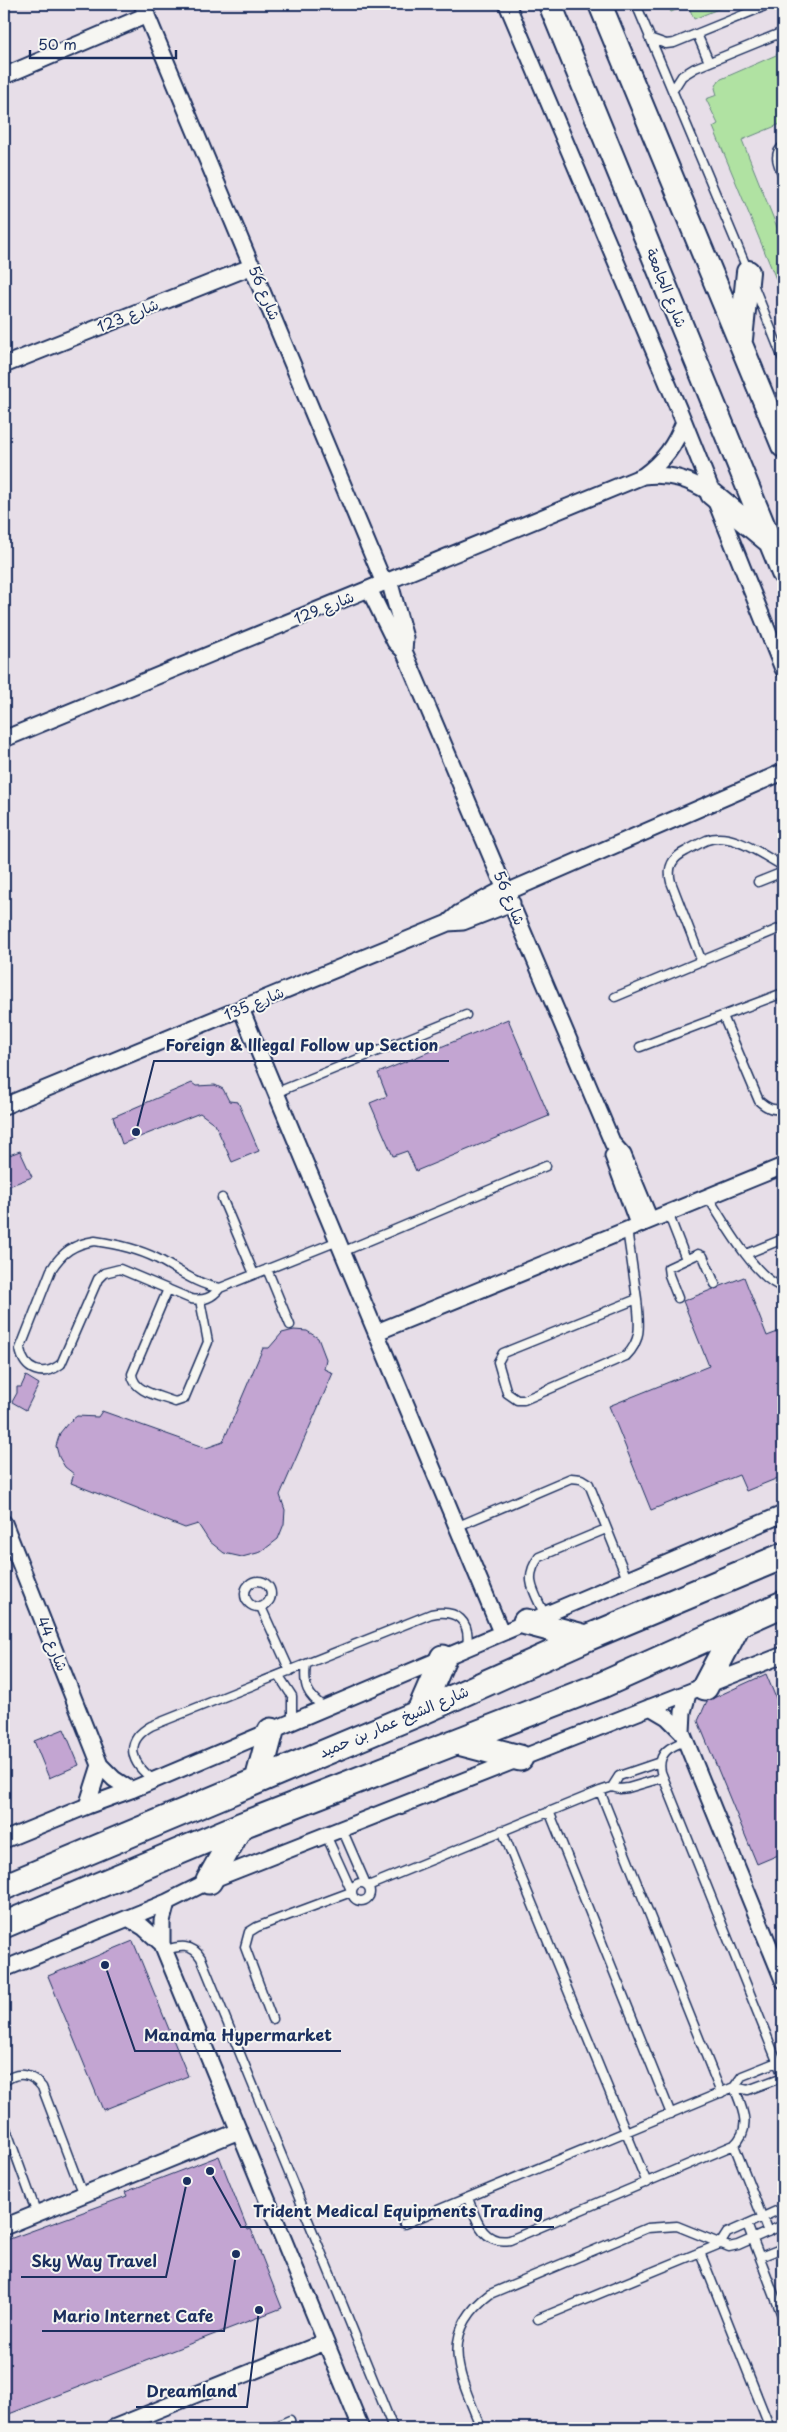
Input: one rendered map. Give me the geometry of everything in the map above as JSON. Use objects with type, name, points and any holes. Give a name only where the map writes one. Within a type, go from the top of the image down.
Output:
[{"type":"main road","name":"شارع الجامعة","points":[[550,4],[783,573]]},
{"type":"main road","points":[[600,4],[783,446]]},
{"type":"main road","points":[[740,340],[748,272]]},
{"type":"main road","points":[[712,494],[771,542]]},
{"type":"main road","name":"شارع الشيخ عمار بن حميد","points":[[4,1887],[419,1713],[587,1638],[783,1556]]},
{"type":"main road","points":[[4,1925],[240,1826],[611,1681],[783,1604]]},
{"type":"main road","points":[[535,1618],[587,1638]]},
{"type":"main road","points":[[696,1691],[737,1626]]},
{"type":"main road","points":[[419,1713],[443,1658]]},
{"type":"main road","points":[[258,1780],[282,1726]]},
{"type":"main road","points":[[458,1742],[520,1758]]},
{"type":"main road","points":[[209,1881],[240,1826]]},
{"type":"street","points":[[507,4],[684,422],[783,670]]},
{"type":"street","points":[[4,76],[145,10]]},
{"type":"street","name":"شارع 56","points":[[145,10],[387,581],[405,638],[404,651]]},
{"type":"street","name":"شارع 123","points":[[4,365],[253,266]]},
{"type":"street","name":"شارع 129","points":[[4,739],[643,476],[657,466],[669,453],[678,438],[684,422]]},
{"type":"street","name":"شارع 129","points":[[643,476],[677,476],[695,483],[712,494]]},
{"type":"street","name":"شارع 56","points":[[370,589],[395,642],[404,651],[508,895],[613,1144],[615,1163],[638,1224]]},
{"type":"street","name":"شارع 135","points":[[4,1106],[241,1010],[448,923],[459,913],[508,895],[783,772]]},
{"type":"street","points":[[241,1010],[501,1632]]},
{"type":"street","points":[[377,1332],[783,1166]]},
{"type":"street","points":[[4,1840],[131,1790],[783,1514]]},
{"type":"street","name":"شارع 44","points":[[4,1523],[100,1765],[114,1779],[131,1790]]},
{"type":"street","points":[[4,1969],[167,1902],[209,1881],[783,1656]]},
{"type":"street","points":[[696,1691],[683,1712],[684,1736],[783,1980]]},
{"type":"street","points":[[650,1707],[667,1718],[684,1736]]},
{"type":"street","points":[[87,1806],[100,1765]]},
{"type":"street","points":[[167,1902],[162,1921],[164,1947],[361,2428]]},
{"type":"street","points":[[128,1918],[143,1926],[164,1947]]},
{"type":"street","points":[[4,2228],[239,2132]]},
{"type":"street","points":[[121,2427],[325,2342]]},
{"type":"lane","points":[[636,4],[783,359]]},
{"type":"lane","points":[[650,38],[666,44],[697,34],[770,4]]},
{"type":"lane","points":[[673,90],[682,76],[709,62],[783,32]]},
{"type":"lane","points":[[697,34],[709,62]]},
{"type":"lane","points":[[783,146],[777,152],[776,158],[783,176]]},
{"type":"lane","points":[[702,962],[671,882],[668,871],[672,860],[708,839],[724,838],[738,842],[783,866]]},
{"type":"lane","points":[[758,882],[783,872]]},
{"type":"lane","points":[[615,997],[783,927]]},
{"type":"lane","points":[[640,1047],[783,993]]},
{"type":"lane","points":[[275,1093],[466,1015]]},
{"type":"lane","points":[[723,1016],[759,1101],[767,1108],[776,1110],[783,1108]]},
{"type":"lane","points":[[220,1288],[205,1285],[154,1257],[129,1247],[95,1241],[81,1243],[68,1249],[58,1258],[51,1270],[22,1340],[20,1349],[22,1358],[27,1366],[35,1371],[53,1370],[61,1364],[98,1279],[104,1273],[120,1269],[200,1300],[208,1299],[220,1288],[254,1274],[340,1246],[546,1166]]},
{"type":"lane","points":[[708,1197],[746,1254],[771,1282],[783,1287]]},
{"type":"lane","points":[[222,1198],[254,1274]]},
{"type":"lane","points":[[668,1213],[686,1260]]},
{"type":"lane","points":[[637,1300],[503,1354],[498,1362],[507,1393],[517,1400],[524,1400],[626,1356],[634,1348],[639,1338],[637,1300],[638,1224]]},
{"type":"lane","points":[[746,1254],[783,1238]]},
{"type":"lane","points":[[678,1298],[668,1268],[686,1260],[701,1255],[715,1284]]},
{"type":"lane","points":[[267,1269],[290,1325]]},
{"type":"lane","points":[[168,1289],[132,1374],[132,1381],[136,1387],[174,1402],[184,1399],[208,1342],[200,1300]]},
{"type":"lane","points":[[456,1527],[571,1478],[581,1479],[589,1484],[627,1579]]},
{"type":"lane","points":[[535,1618],[530,1578],[532,1566],[538,1556],[606,1529]]},
{"type":"lane","points":[[261,1607],[290,1671]]},
{"type":"lane","points":[[154,1780],[136,1763],[134,1746],[141,1732],[431,1614],[444,1612],[456,1615],[464,1624],[469,1635],[467,1647]]},
{"type":"lane","points":[[306,1664],[305,1686],[312,1699],[325,1708]]},
{"type":"lane","points":[[278,1676],[292,1696],[282,1726]]},
{"type":"lane","points":[[404,2224],[721,2093],[734,2088],[748,2090],[783,2077],[662,1778],[660,1762],[666,1750],[684,1736]]},
{"type":"lane","points":[[272,2019],[245,1947],[249,1932],[257,1927],[351,1891],[359,1882],[367,1885],[612,1786],[619,1776],[660,1762]]},
{"type":"lane","points":[[612,1786],[624,1789],[662,1778]]},
{"type":"lane","points":[[600,1791],[721,2093]]},
{"type":"lane","points":[[550,1811],[671,2114]]},
{"type":"lane","points":[[326,1835],[354,1899],[362,1902],[369,1897],[367,1885],[342,1829]]},
{"type":"lane","points":[[502,1830],[647,2183]]},
{"type":"lane","points":[[164,1947],[186,1946],[195,1950],[201,1958],[393,2428]]},
{"type":"lane","points":[[734,2088],[742,2076],[777,2062]]},
{"type":"lane","points":[[4,2082],[12,2076],[21,2074],[37,2081],[42,2087],[83,2195]]},
{"type":"lane","points":[[468,2198],[479,2227],[484,2233],[496,2240],[503,2241],[647,2183],[734,2145],[742,2135],[746,2122],[734,2088]]},
{"type":"lane","points":[[4,2123],[37,2214]]},
{"type":"lane","points":[[734,2145],[768,2232]]},
{"type":"lane","points":[[538,2318],[720,2244],[727,2233],[783,2208]]},
{"type":"lane","points":[[747,2224],[783,2318]]},
{"type":"lane","points":[[481,2428],[458,2370],[456,2356],[460,2330],[465,2319],[480,2301],[490,2294],[647,2228],[677,2226],[720,2244],[733,2247],[783,2226]]},
{"type":"lane","points":[[760,2257],[783,2248]]},
{"type":"lane","points":[[700,2252],[770,2428]]},
{"type":"lane","points":[[272,2428],[290,2420]]},
{"type":"green space","points":[[667,4],[730,4],[694,19],[688,5],[671,12]]},
{"type":"green space","points":[[783,52],[783,123],[742,140],[783,242],[783,296],[713,127],[718,124],[706,99],[717,95],[715,88],[719,80]]},
{"type":"building","points":[[508,1019],[549,1116],[416,1171],[407,1151],[393,1156],[370,1103],[387,1096],[378,1073]]},
{"type":"building","points":[[192,1083],[196,1086],[215,1085],[223,1089],[229,1101],[238,1102],[259,1151],[232,1162],[215,1124],[200,1113],[122,1144],[113,1117]]},
{"type":"building","points":[[20,1151],[32,1177],[4,1188],[4,1157]]},
{"type":"building","points":[[744,1277],[767,1336],[783,1330],[783,1476],[746,1491],[739,1475],[651,1510],[609,1406],[709,1366],[683,1301]]},
{"type":"building","points":[[294,1330],[307,1331],[318,1338],[326,1359],[324,1369],[333,1373],[280,1495],[285,1510],[284,1524],[278,1539],[261,1552],[242,1557],[224,1553],[209,1541],[198,1524],[185,1528],[71,1483],[74,1474],[65,1467],[59,1457],[56,1446],[60,1433],[77,1416],[98,1417],[102,1411],[206,1448],[223,1442],[263,1348],[269,1348],[282,1333]]},
{"type":"building","points":[[26,1376],[39,1384],[26,1410],[12,1402],[17,1393],[17,1387],[21,1387]]},
{"type":"building","points":[[766,1674],[783,1715],[783,1853],[757,1864],[698,1721],[707,1701]]},
{"type":"building","points":[[64,1729],[79,1765],[49,1778],[34,1741]]},
{"type":"building","points":[[133,1941],[188,2076],[103,2110],[48,1976]]},
{"type":"building","points":[[219,2156],[248,2230],[251,2229],[282,2308],[4,2416],[4,2241],[127,2196],[125,2192]]},
{"type":"place","name":"Foreign & Illegal Follow up Section","points":[[136,1132]]},
{"type":"place","name":"Manama Hypermarket","points":[[105,1965]]},
{"type":"place","name":"Trident Medical Equipments Trading","points":[[210,2171]]},
{"type":"place","name":"Sky Way Travel","points":[[187,2181]]},
{"type":"place","name":"Mario Internet Cafe","points":[[236,2254]]},
{"type":"place","name":"Dreamland","points":[[259,2310]]}]
